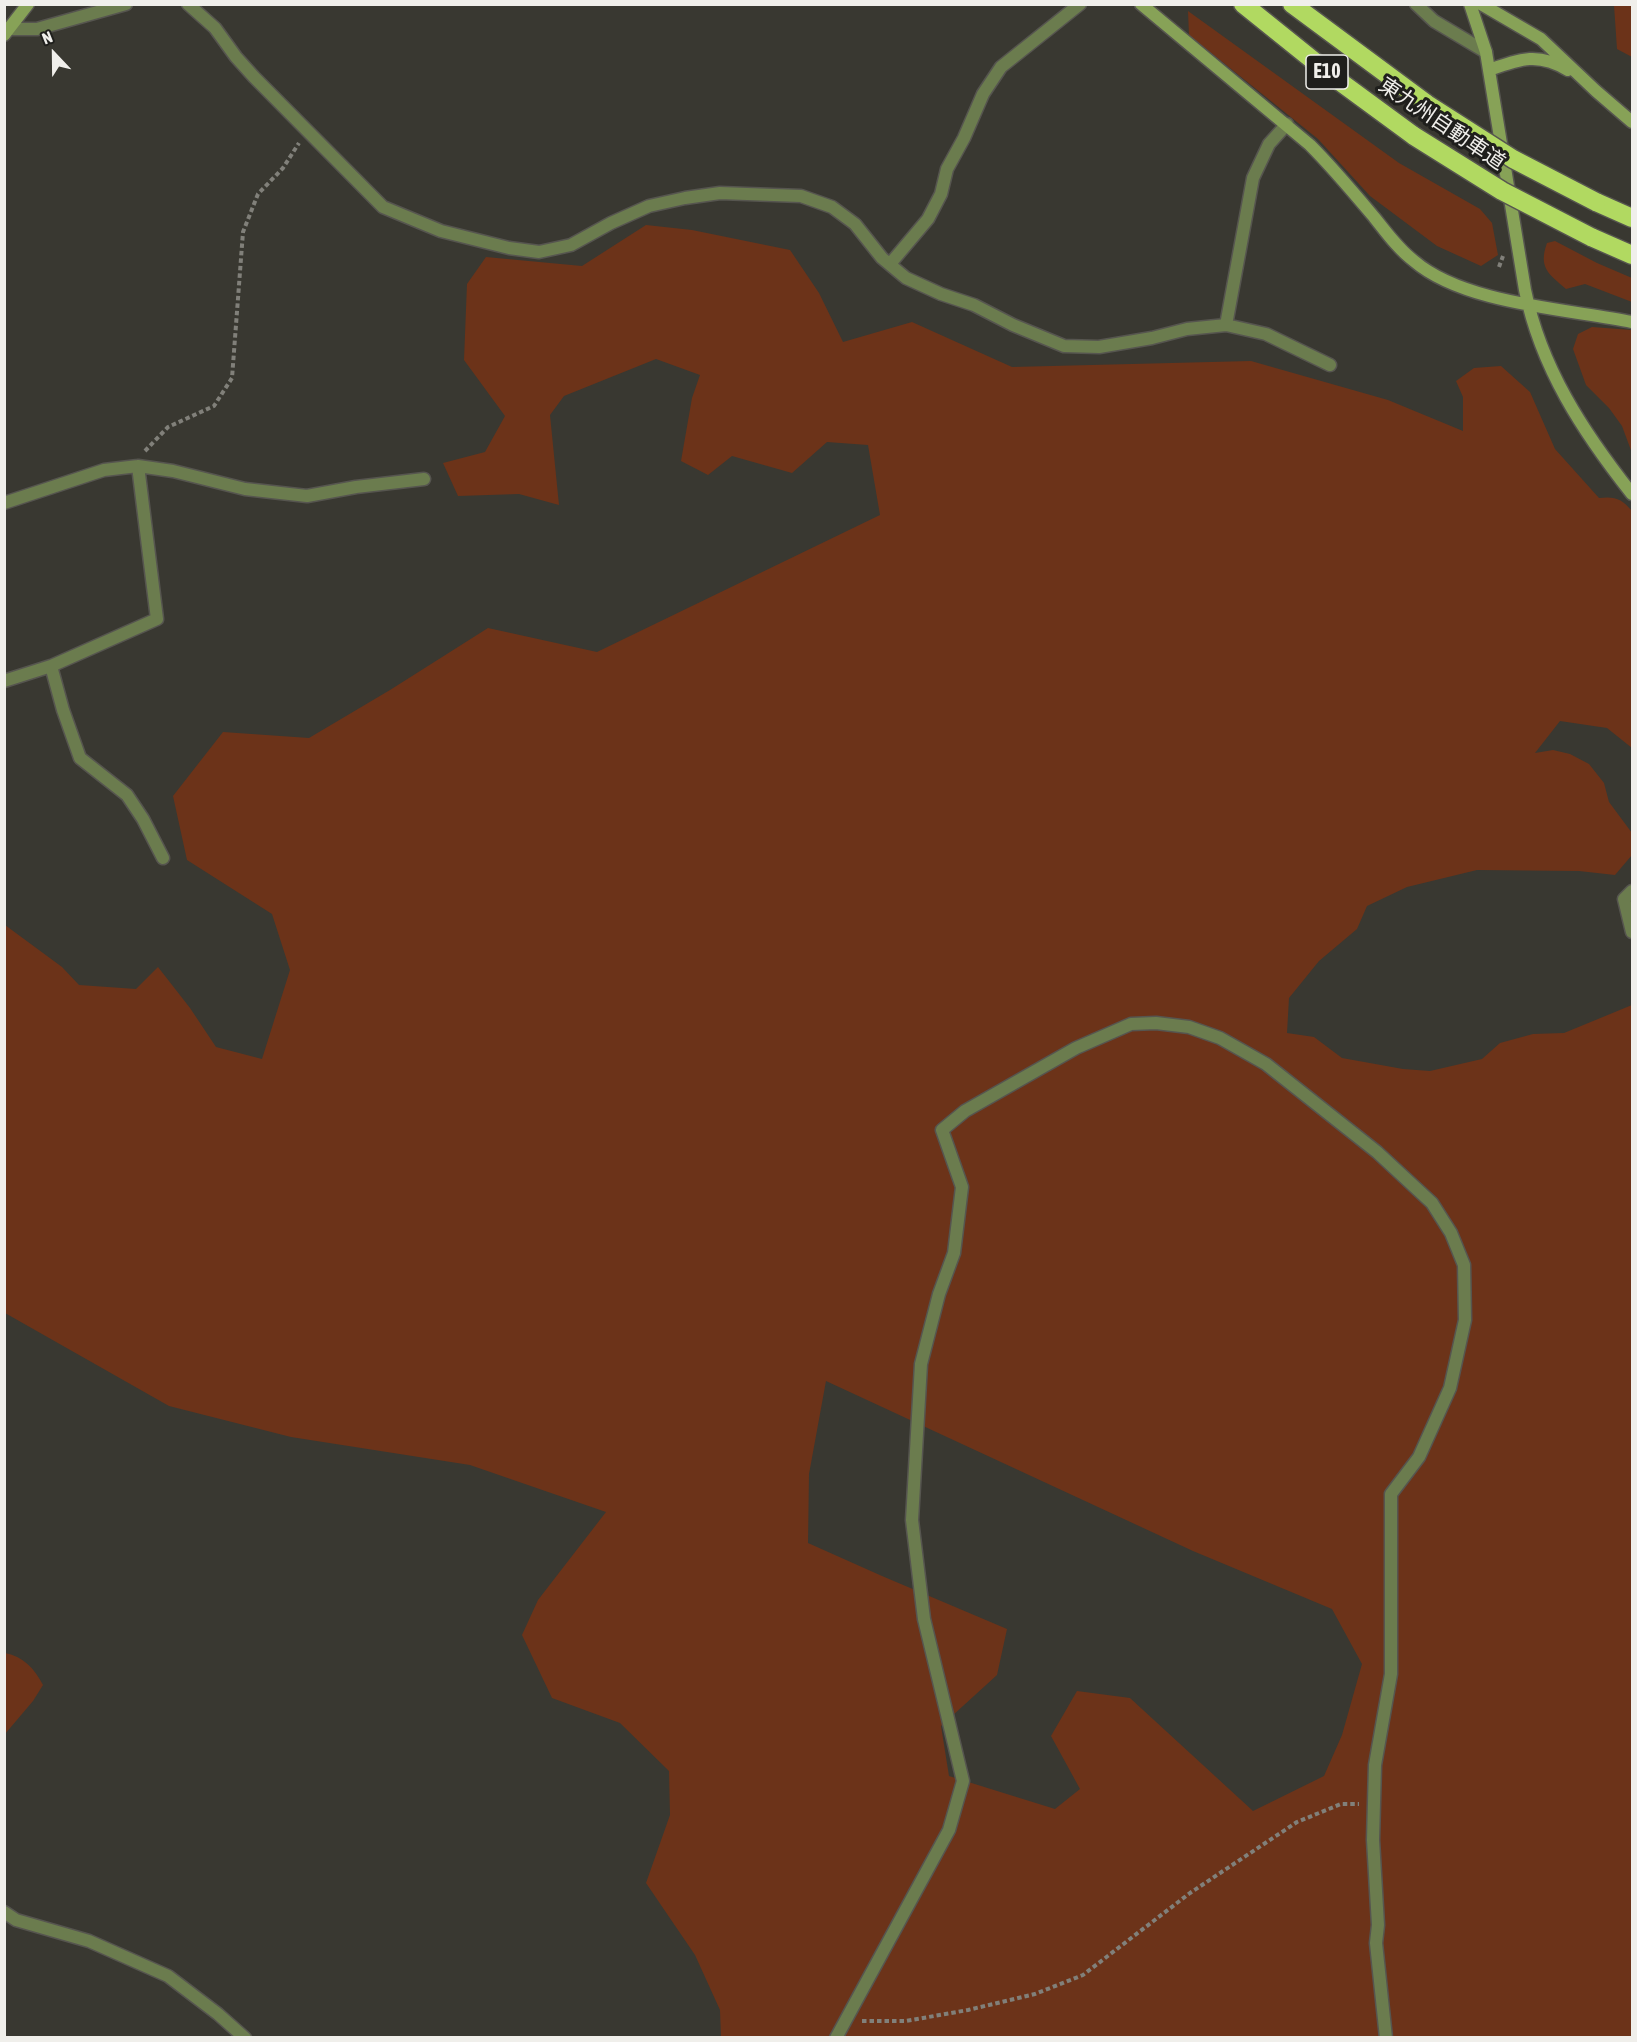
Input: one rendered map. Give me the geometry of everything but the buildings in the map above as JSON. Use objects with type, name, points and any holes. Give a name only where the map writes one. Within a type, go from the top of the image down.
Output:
[{"type":"highway","name":"東九州自動車道","points":[[1243,4],[1335,78],[1414,136],[1502,191],[1591,237],[1632,255]]},
{"type":"highway","name":"東九州自動車道","points":[[1292,4],[1427,104],[1513,159],[1632,218]]},
{"type":"street","points":[[7,32],[28,4]]},
{"type":"street","points":[[7,32],[37,29],[126,4]]},
{"type":"street","points":[[188,4],[215,28],[254,77],[383,207],[441,231],[509,248],[539,252],[571,245],[649,206],[685,198],[720,193],[801,196],[832,207],[855,224],[882,258],[906,278],[941,294],[974,305],[1013,325],[1064,346],[1099,347],[1152,338],[1187,329],[1226,325],[1266,334],[1330,365]]},
{"type":"street","points":[[890,264],[928,219],[941,194],[947,169],[964,138],[983,93],[1001,67],[1080,4]]},
{"type":"street","points":[[1141,4],[1287,124],[1333,167],[1395,243],[1425,270],[1452,285],[1469,291],[1632,322]]},
{"type":"street","points":[[1416,4],[1434,21],[1486,52]]},
{"type":"street","points":[[1470,4],[1486,52],[1528,303],[1536,333],[1566,401],[1632,494]]},
{"type":"street","points":[[1481,4],[1541,39],[1632,122]]},
{"type":"street","points":[[1489,70],[1519,60],[1539,58],[1558,63],[1586,82]]},
{"type":"street","points":[[1226,325],[1252,178],[1269,144],[1287,124]]},
{"type":"street","points":[[4,681],[51,666],[157,619],[138,466]]},
{"type":"street","points":[[4,503],[104,470],[138,466],[173,471],[245,489],[307,496],[356,487],[424,479]]},
{"type":"street","points":[[51,666],[80,758],[127,795],[143,819],[163,858]]},
{"type":"street","points":[[1632,891],[1624,899],[1632,932]]},
{"type":"street","points":[[836,2037],[949,1830],[963,1781],[924,1619],[912,1520],[921,1364],[939,1294],[954,1253],[962,1187],[942,1130],[965,1111],[1076,1048],[1131,1024],[1156,1023],[1189,1027],[1220,1038],[1266,1064],[1377,1152],[1432,1203],[1451,1233],[1464,1265],[1465,1320],[1450,1388],[1419,1457],[1391,1494],[1390,1674],[1375,1765],[1373,1840],[1378,1925],[1376,1943],[1386,2037]]},
{"type":"street","points":[[4,1912],[16,1920],[89,1941],[168,1976],[245,2037]]},
{"type":"path","points":[[138,466],[147,448],[168,426],[214,406],[232,378],[243,232],[258,194],[283,168],[307,130]]},
{"type":"path","points":[[843,2023],[906,2021],[968,2010],[1035,1994],[1083,1975],[1190,1893],[1297,1822],[1341,1804],[1375,1804]]},
{"type":"shaded area","points":[[1614,5],[1632,5],[1632,57],[1617,49]]},
{"type":"shaded area","points":[[1188,11],[1399,163],[1480,209],[1492,223],[1498,255],[1481,266],[1437,246],[1370,196],[1318,139],[1189,35]]},
{"type":"shaded area","points":[[646,225],[692,230],[790,250],[819,293],[843,342],[912,322],[1012,367],[1251,361],[1388,400],[1463,431],[1463,397],[1456,381],[1474,368],[1501,366],[1530,392],[1555,449],[1599,498],[1618,499],[1632,511],[1632,748],[1607,728],[1560,721],[1535,753],[1553,750],[1570,754],[1589,764],[1604,783],[1609,802],[1632,833],[1632,855],[1615,875],[1579,871],[1477,870],[1407,887],[1367,906],[1357,929],[1319,961],[1289,998],[1287,1033],[1314,1037],[1342,1058],[1403,1069],[1430,1071],[1482,1059],[1500,1043],[1533,1034],[1564,1033],[1632,1005],[1632,2037],[721,2037],[720,2010],[695,1955],[646,1883],[670,1815],[669,1771],[620,1723],[552,1698],[522,1635],[538,1600],[606,1512],[470,1465],[291,1437],[169,1406],[5,1313],[5,925],[62,967],[79,985],[136,989],[158,967],[190,1008],[216,1047],[262,1059],[290,970],[272,914],[187,860],[173,796],[223,732],[309,738],[488,628],[597,652],[880,515],[868,445],[827,442],[792,473],[732,456],[708,475],[681,461],[692,398],[700,375],[656,359],[564,396],[550,415],[559,505],[519,494],[458,496],[443,463],[485,452],[505,416],[464,360],[467,284],[486,257],[582,266]],"holes":[[[826,1381],[1193,1551],[1332,1609],[1362,1664],[1342,1735],[1324,1776],[1253,1811],[1130,1698],[1077,1691],[1051,1736],[1080,1789],[1055,1809],[949,1776],[941,1726],[997,1675],[1007,1629],[808,1543],[809,1474]]]},
{"type":"shaded area","points":[[1555,241],[1632,278],[1632,302],[1585,284],[1566,289],[1550,274],[1545,265],[1547,243]]},
{"type":"shaded area","points":[[1592,327],[1632,330],[1632,453],[1622,426],[1609,408],[1586,385],[1573,349],[1578,334]]},
{"type":"shaded area","points":[[5,1653],[18,1657],[28,1664],[43,1685],[33,1701],[5,1734]]}]
